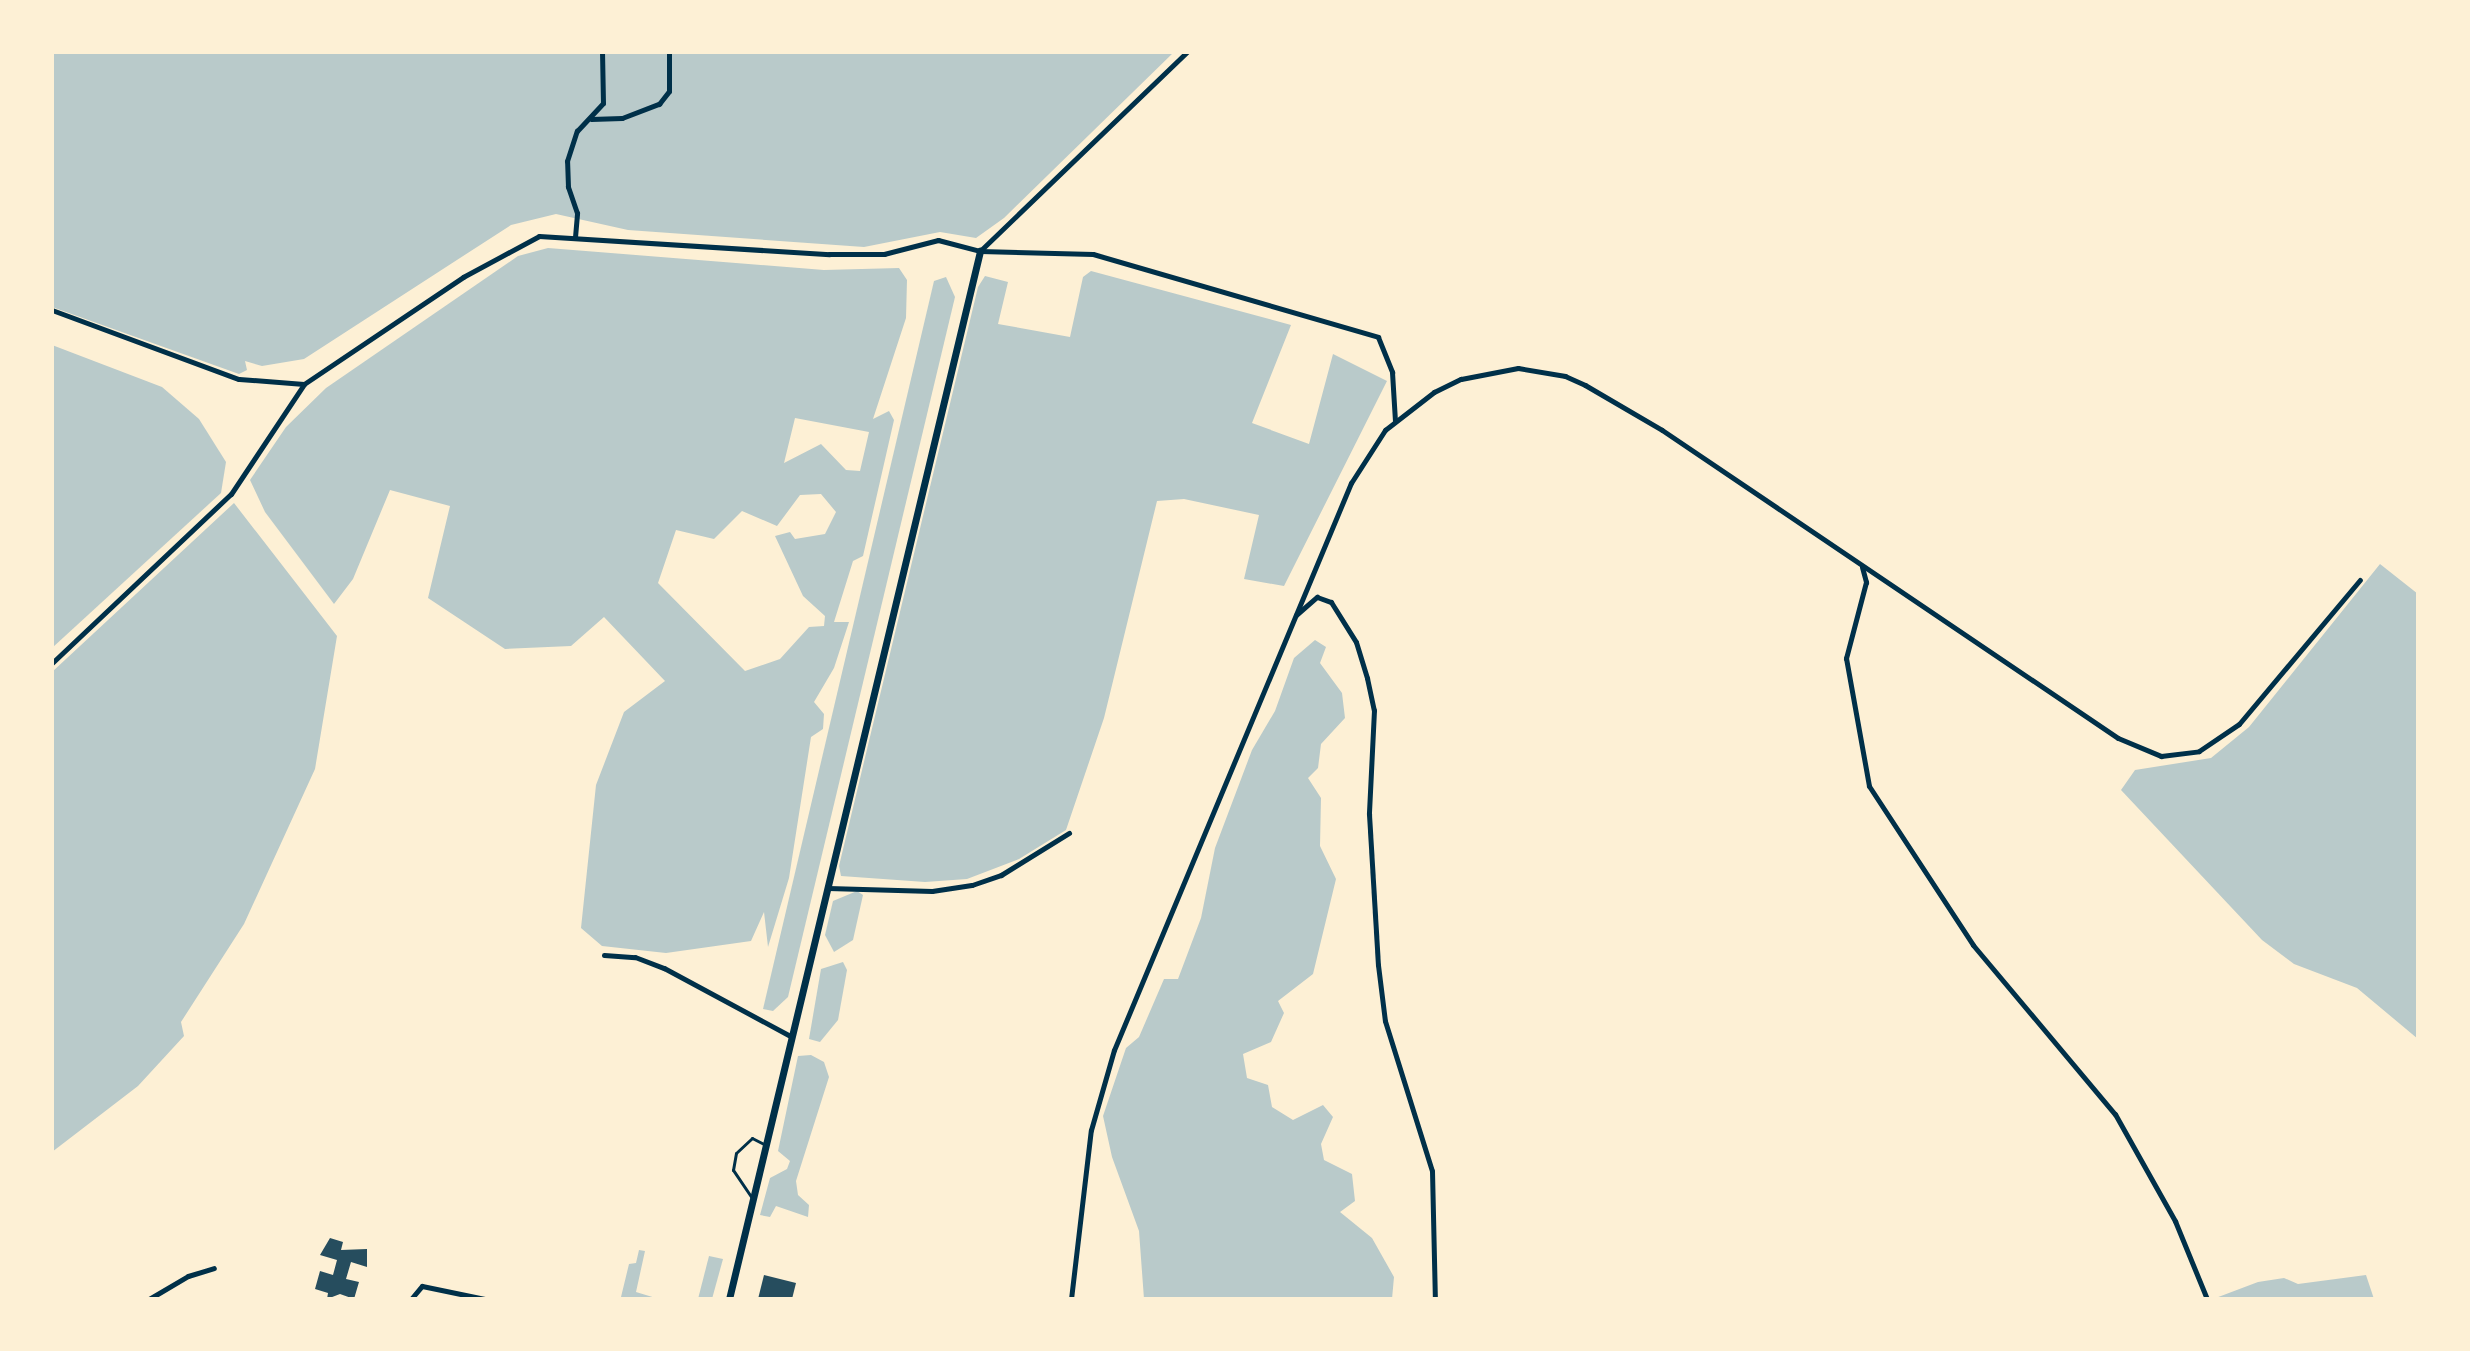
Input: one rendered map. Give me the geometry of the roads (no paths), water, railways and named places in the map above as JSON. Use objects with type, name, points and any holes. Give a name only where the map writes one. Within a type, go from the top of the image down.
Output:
[{"type":"street","points":[[575,237],[577,213],[568,187],[567,161],[577,131],[603,103],[602,52]]},
{"type":"street","points":[[591,119],[622,118],[659,104],[669,91],[669,52]]},
{"type":"street","points":[[729,1299],[980,251],[1187,52]]},
{"type":"street","points":[[52,663],[231,494],[304,384],[509,249],[539,236],[829,254],[884,254],[938,240],[980,251],[1093,254],[1378,337],[1392,372],[1395,422]]},
{"type":"street","points":[[52,310],[239,379],[304,384]]},
{"type":"street","points":[[1071,1299],[1098,1092],[1351,483],[1370,449],[1395,422],[1434,392],[1461,379],[1518,368],[1565,376],[1662,430],[2118,738],[2149,753],[2175,758],[2199,751],[2239,724],[2360,580]]},
{"type":"street","points":[[1862,566],[1866,582],[1846,658],[1869,786],[1973,945],[2115,1114],[2175,1221],[2207,1299]]},
{"type":"street","points":[[1295,615],[1317,597],[1331,602],[1356,642],[1369,688],[1378,965],[1385,1021],[1432,1171],[1435,1299]]},
{"type":"street","points":[[827,888],[932,891],[972,885],[1001,875],[1069,833]]},
{"type":"street","points":[[604,955],[635,957],[664,968],[792,1037]]},
{"type":"street","points":[[149,1299],[188,1276],[214,1268]]},
{"type":"street","points":[[411,1299],[422,1286],[485,1299]]},
{"type":"lane","points":[[752,1198],[733,1170],[736,1153],[752,1138],[766,1145]]}]
